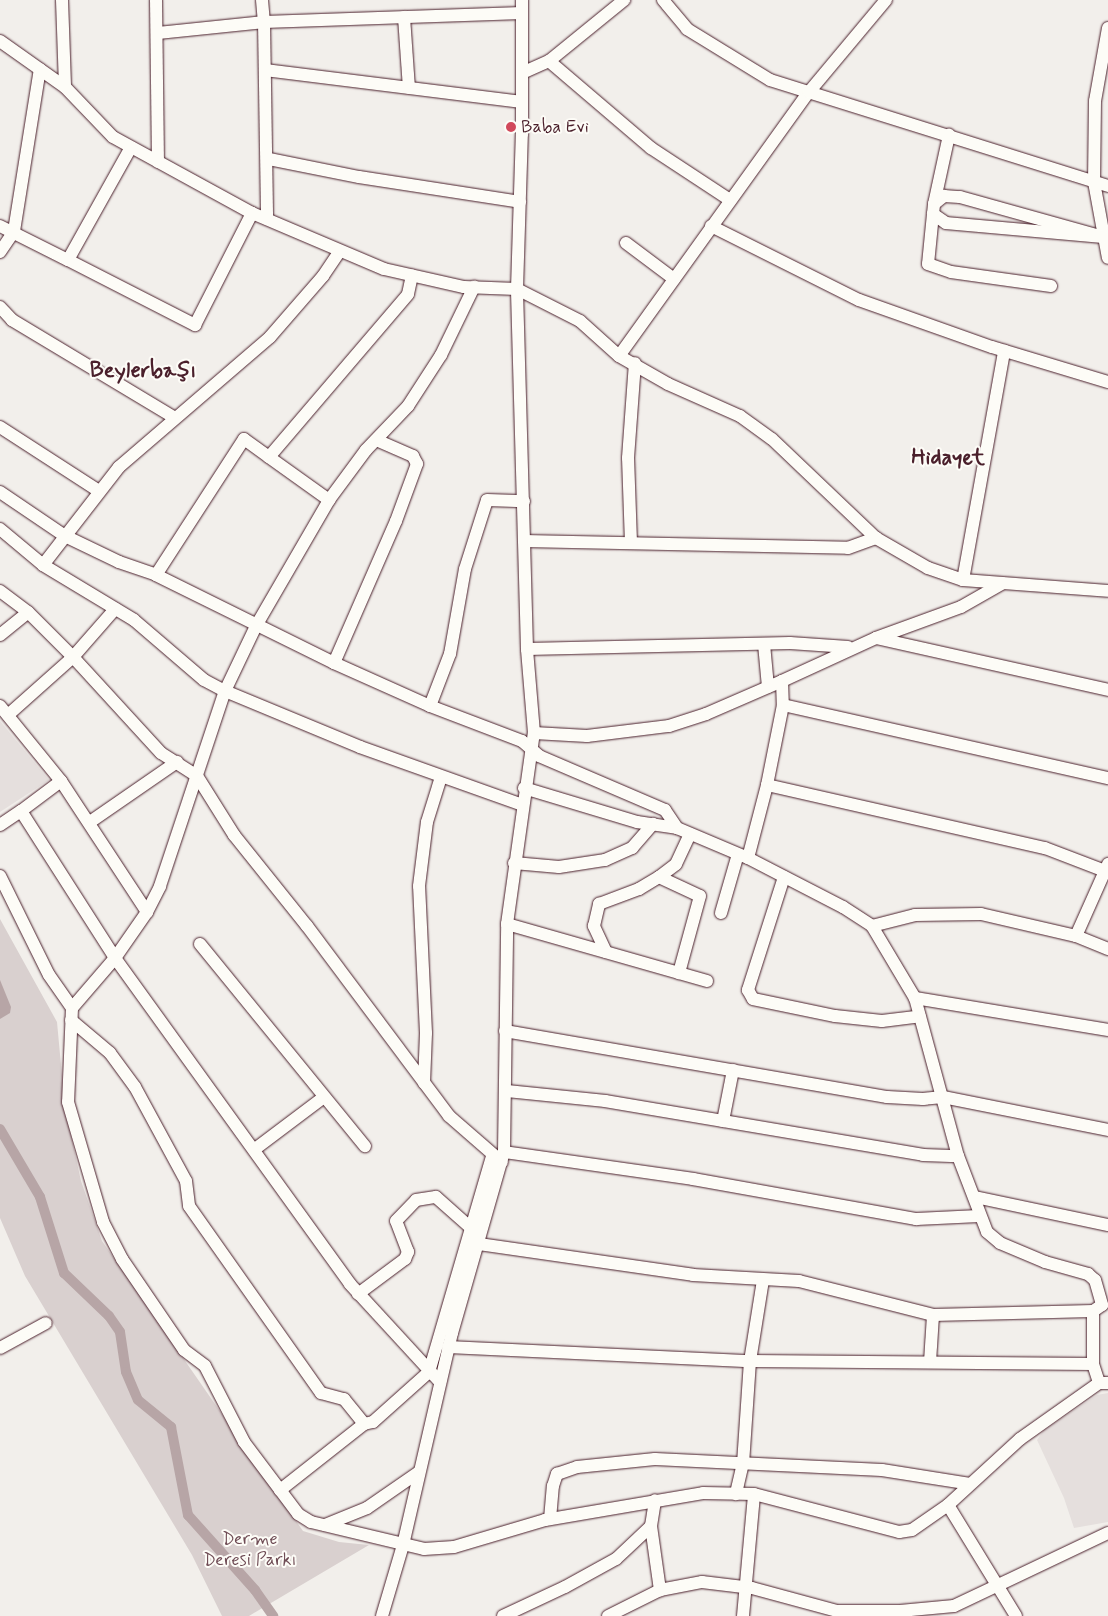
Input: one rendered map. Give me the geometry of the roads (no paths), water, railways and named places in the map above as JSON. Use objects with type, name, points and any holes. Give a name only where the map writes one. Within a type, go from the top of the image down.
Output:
[{"type":"street","points":[[62,0],[65,86]]},
{"type":"street","points":[[156,0],[158,33],[158,162]]},
{"type":"street","points":[[262,0],[268,159],[267,219]]},
{"type":"street","points":[[522,73],[549,61],[624,0]]},
{"type":"street","points":[[663,0],[687,29],[770,80],[1108,186]]},
{"type":"street","points":[[619,356],[809,92],[886,0]]},
{"type":"street","points":[[158,33],[264,22],[404,17],[522,6],[522,102],[517,289],[527,650],[534,732],[524,788],[507,924],[505,1030],[507,1091],[500,1156],[479,1244],[448,1347],[403,1545],[382,1616]]},
{"type":"street","points":[[404,17],[409,88]]},
{"type":"street","points":[[1108,28],[1099,109],[1094,182],[1102,238],[1108,258]]},
{"type":"street","points":[[0,41],[65,86],[106,131],[130,149],[252,213],[384,269],[474,287],[517,289],[580,322],[619,356],[635,363],[668,384],[740,416],[772,439],[876,538],[928,568],[963,580],[1108,591]]},
{"type":"street","points":[[1099,109],[1108,59]]},
{"type":"street","points":[[549,61],[651,148],[730,200]]},
{"type":"street","points":[[0,252],[14,231],[40,69]]},
{"type":"street","points":[[264,70],[522,102]]},
{"type":"street","points":[[949,136],[933,209],[928,264],[951,272],[1052,286]]},
{"type":"street","points":[[68,260],[130,149]]},
{"type":"street","points":[[268,159],[359,177],[520,202]]},
{"type":"street","points":[[933,209],[944,196],[960,197],[1102,238]]},
{"type":"street","points":[[933,209],[946,223],[1102,238]]},
{"type":"street","points":[[0,226],[14,231],[195,326],[252,213]]},
{"type":"street","points":[[711,226],[859,300],[1004,351],[1108,382]]},
{"type":"street","points":[[626,242],[674,279]]},
{"type":"street","points":[[43,565],[119,467],[270,337],[323,276],[340,251]]},
{"type":"street","points":[[269,457],[408,294],[412,275]]},
{"type":"street","points":[[474,287],[441,355],[408,406],[376,440],[329,500],[256,626],[224,691],[160,886],[147,912],[72,1014],[68,1102],[103,1222],[122,1259],[184,1350],[205,1366],[244,1442],[298,1514],[325,1525],[424,1549],[454,1547],[550,1519],[703,1493],[754,1494],[899,1532],[925,1523],[948,1505],[1020,1439],[1104,1383],[1093,1364],[1093,1311]]},
{"type":"street","points":[[0,307],[12,320],[175,418]]},
{"type":"street","points":[[963,580],[1004,351]]},
{"type":"street","points":[[630,543],[628,458],[635,363]]},
{"type":"street","points":[[0,427],[99,491]]},
{"type":"street","points":[[156,575],[244,439],[329,500]]},
{"type":"street","points":[[334,663],[396,521],[417,464],[413,456],[376,440]]},
{"type":"street","points":[[0,492],[65,536],[118,562],[156,575],[256,626],[430,706],[522,740],[539,756],[665,810],[677,828]]},
{"type":"street","points":[[430,706],[450,654],[465,569],[487,500],[524,501]]},
{"type":"street","points":[[0,529],[43,565],[134,620],[204,680],[224,691],[441,777],[523,805]]},
{"type":"street","points":[[524,541],[848,548],[876,538]]},
{"type":"street","points":[[534,732],[587,736],[660,727],[706,714],[853,647],[961,607],[1003,583]]},
{"type":"street","points":[[0,591],[28,612],[73,657],[162,753],[197,776],[234,835],[307,926],[449,1116],[500,1156],[693,1179],[916,1219],[979,1216]]},
{"type":"street","points":[[114,608],[73,657],[4,711],[61,781],[90,822],[147,912]]},
{"type":"street","points":[[0,635],[28,612]]},
{"type":"street","points":[[876,638],[1108,690]]},
{"type":"street","points":[[527,650],[764,644],[853,647]]},
{"type":"street","points":[[764,644],[768,687]]},
{"type":"street","points":[[721,914],[767,785],[783,705],[782,681]]},
{"type":"street","points":[[783,705],[1108,778]]},
{"type":"street","points":[[90,822],[177,762]]},
{"type":"street","points":[[424,1083],[426,1033],[420,886],[427,822],[441,777]]},
{"type":"street","points":[[0,825],[22,811],[61,781]]},
{"type":"street","points":[[767,785],[1045,848],[1106,868],[1076,936]]},
{"type":"street","points":[[524,788],[653,824],[677,828],[743,856],[872,926],[915,998],[958,1156],[975,1197],[979,1216],[987,1232],[1000,1243],[1045,1262],[1088,1274],[1095,1280],[1102,1305],[1093,1311]]},
{"type":"street","points":[[22,811],[115,958],[358,1294],[440,1382]]},
{"type":"street","points":[[514,863],[559,867],[606,860],[632,848],[653,824]]},
{"type":"street","points":[[606,952],[594,926],[599,904],[639,889],[676,864],[690,834]]},
{"type":"street","points":[[0,876],[49,975],[72,1014],[110,1053],[135,1087],[186,1181],[188,1206],[321,1393],[344,1399],[364,1424]]},
{"type":"street","points":[[659,876],[700,896],[679,973]]},
{"type":"street","points":[[784,877],[762,939],[748,990],[753,998],[835,1016],[882,1021],[920,1016]]},
{"type":"street","points":[[872,926],[915,916],[981,914],[1076,936],[1108,949]]},
{"type":"street","points":[[507,924],[707,981]]},
{"type":"street","points":[[200,944],[365,1146]]},
{"type":"street","points":[[915,998],[1108,1030]]},
{"type":"street","points":[[505,1030],[887,1097],[943,1097],[1108,1130]]},
{"type":"street","points":[[723,1121],[733,1070]]},
{"type":"street","points":[[507,1091],[605,1101],[923,1156],[958,1156]]},
{"type":"street","points":[[255,1150],[324,1097]]},
{"type":"street","points":[[280,1490],[364,1424],[373,1422],[429,1372],[472,1229],[500,1156]]},
{"type":"street","points":[[358,1294],[406,1259],[408,1252],[396,1221],[416,1200],[436,1197],[472,1229]]},
{"type":"street","points":[[975,1197],[1108,1225]]},
{"type":"street","points":[[479,1244],[572,1260],[764,1280],[799,1281],[933,1315],[1093,1311],[1108,1314]]},
{"type":"street","points":[[736,1494],[743,1463],[750,1361],[764,1280]]},
{"type":"street","points":[[930,1362],[933,1315]]},
{"type":"street","points":[[0,1348],[46,1323]]},
{"type":"street","points":[[448,1347],[750,1361],[1093,1364]]},
{"type":"street","points":[[550,1519],[552,1486],[557,1474],[566,1470],[681,1458],[882,1470],[970,1484]]},
{"type":"street","points":[[325,1525],[368,1508],[419,1472]]},
{"type":"street","points":[[744,1616],[748,1588],[754,1494]]},
{"type":"street","points":[[655,1500],[651,1526],[660,1590]]},
{"type":"street","points":[[948,1505],[1016,1616]]},
{"type":"street","points":[[503,1616],[565,1587],[616,1559],[651,1526]]},
{"type":"street","points":[[608,1616],[660,1590],[702,1582],[748,1588],[837,1611],[900,1612],[954,1606],[1108,1533]]},
{"type":"waterway","points":[[0,1129],[40,1197],[64,1273],[109,1316],[120,1332],[126,1372],[138,1400],[171,1427],[188,1515],[255,1590],[273,1616]]},
{"type":"place","name":"Baba Evi","points":[[511,127]]},
{"type":"district","name":"Beylerbaşı","points":[[143,372]]},
{"type":"district","name":"Hidayet","points":[[948,459]]},
{"type":"park label","name":"Derme Deresi Parkı","points":[[250,1550]]}]
